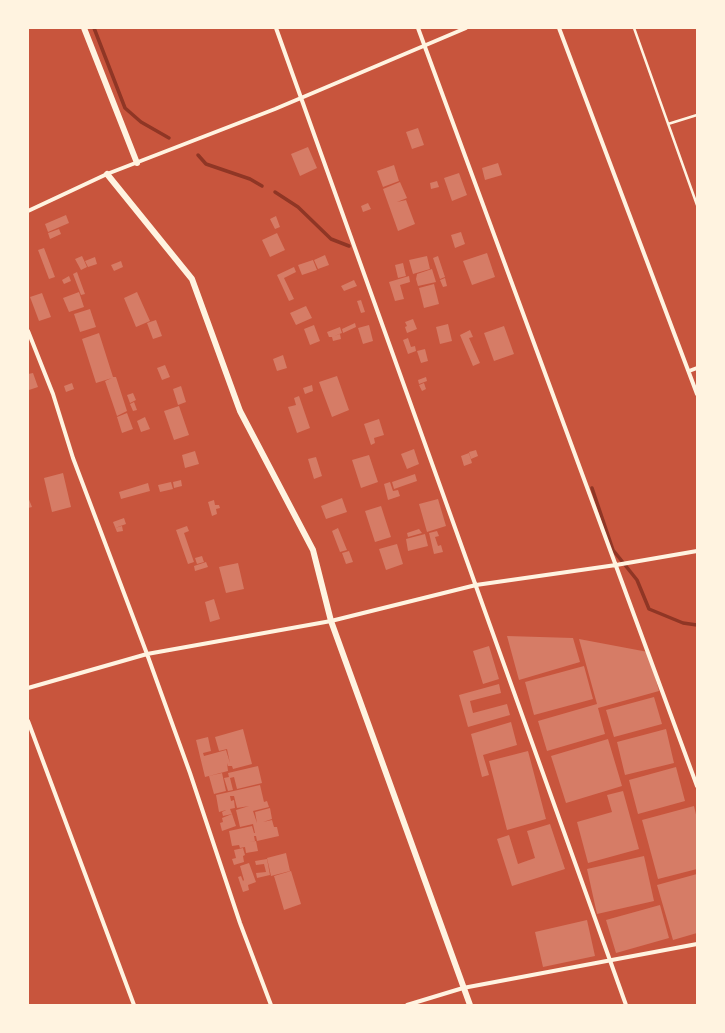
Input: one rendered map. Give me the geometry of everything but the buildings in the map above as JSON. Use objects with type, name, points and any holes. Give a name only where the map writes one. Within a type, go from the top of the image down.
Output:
[{"type":"street","points":[[84,28],[137,163]]},
{"type":"street","points":[[276,28],[626,1005]]},
{"type":"street","points":[[418,28],[697,786]]},
{"type":"street","points":[[28,211],[107,174],[302,98],[466,28]]},
{"type":"street","points":[[559,28],[697,394]]},
{"type":"street","points":[[107,174],[192,279],[240,411],[313,550],[331,621],[470,1005]]},
{"type":"street","points":[[28,331],[53,394],[73,458],[190,773],[240,923],[271,1005]]},
{"type":"street","points":[[689,371],[697,368]]},
{"type":"street","points":[[28,688],[147,654],[331,621],[476,585],[616,565],[697,551]]},
{"type":"street","points":[[28,721],[134,1005]]},
{"type":"street","points":[[407,1005],[463,988],[697,944]]},
{"type":"lane","points":[[634,28],[697,205]]},
{"type":"lane","points":[[668,124],[697,115]]},
{"type":"waterway","points":[[94,28],[125,108],[141,122],[169,138]]},
{"type":"waterway","points":[[198,155],[206,164],[250,179],[262,186]]},
{"type":"waterway","points":[[275,192],[298,207],[331,239],[349,246]]},
{"type":"waterway","points":[[592,488],[613,550],[637,580],[649,609],[683,623],[697,625]]}]
